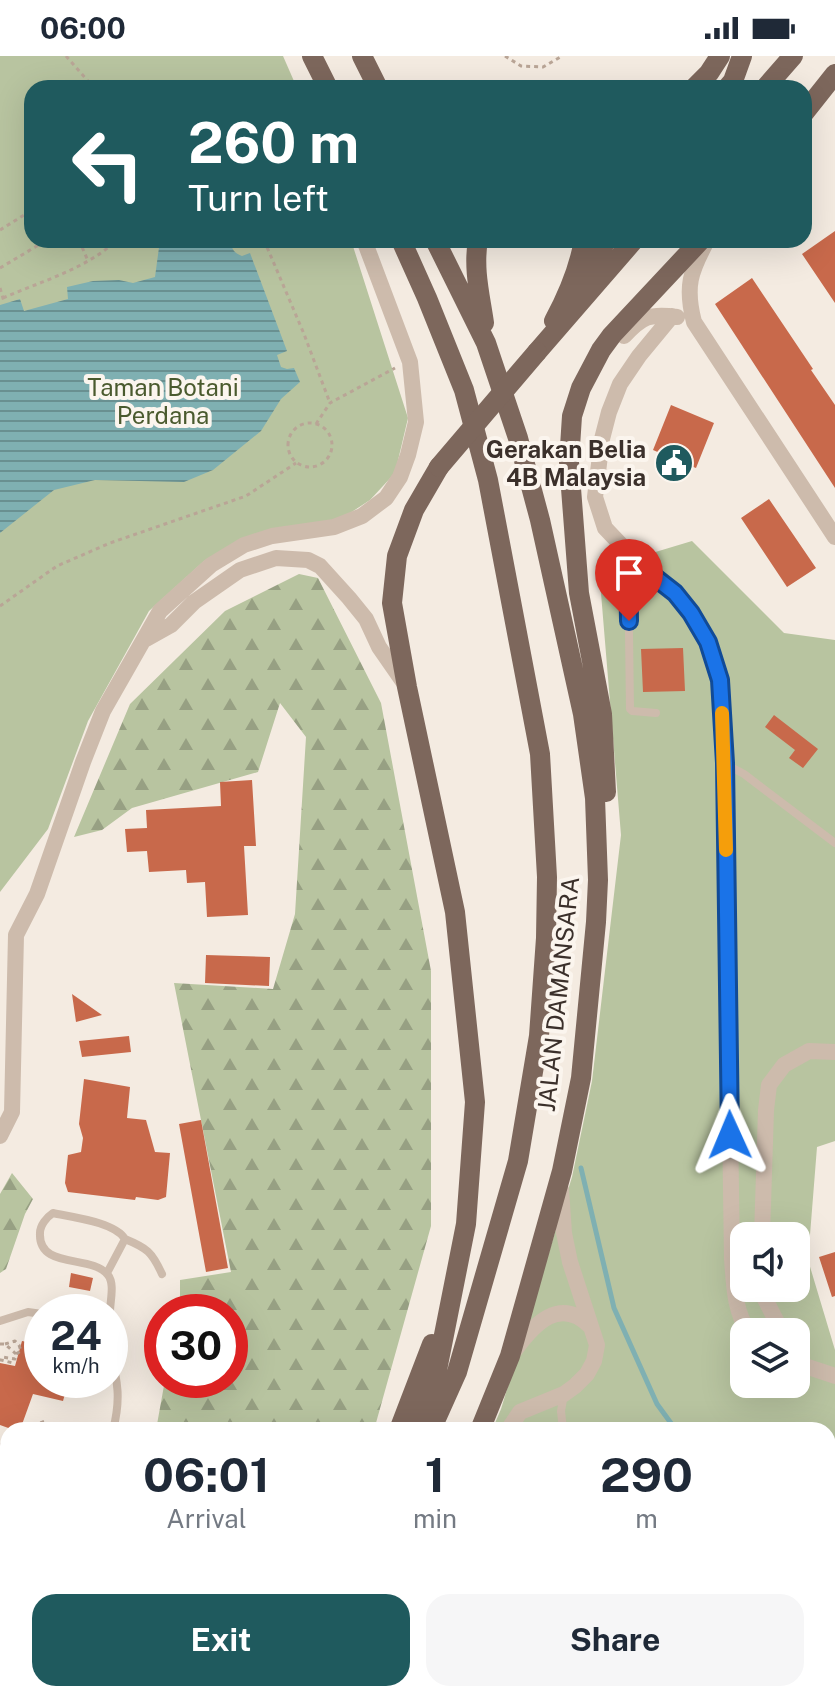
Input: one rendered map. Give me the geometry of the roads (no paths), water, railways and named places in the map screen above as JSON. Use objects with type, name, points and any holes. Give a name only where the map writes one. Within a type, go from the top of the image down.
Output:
[{"type":"main road","points":[[312,56],[324,80]]},
{"type":"main road","points":[[350,56],[360,80]]},
{"type":"main road","points":[[362,56],[374,80]]},
{"type":"main road","points":[[702,80],[720,56]]},
{"type":"main road","points":[[733,80],[742,56]]},
{"type":"main road","points":[[772,80],[793,56]]},
{"type":"main road","points":[[812,103],[835,74]]},
{"type":"main road","name":"JALAN DAMANSARA","points":[[405,248],[464,390],[488,480],[540,754],[547,877],[539,1036],[518,1161],[457,1372],[435,1422]]},
{"type":"main road","name":"JALAN DAMANSARA","points":[[439,248],[486,343],[518,438],[540,520],[583,714],[595,798],[598,880],[581,1078],[562,1171],[510,1356],[483,1422]]},
{"type":"main road","points":[[477,248],[475,265],[486,343]]},
{"type":"main road","points":[[568,295],[583,248]]},
{"type":"main road","points":[[537,352],[568,295],[601,248]]},
{"type":"main road","points":[[422,1422],[438,1365],[466,1224],[475,1102],[455,912],[392,603],[397,556],[414,510],[439,467],[627,248]]},
{"type":"main road","points":[[598,880],[607,823],[602,714],[579,593],[569,478],[572,416],[581,388],[612,335],[694,248]]},
{"type":"main road","points":[[402,1422],[454,1287]]},
{"type":"street","points":[[312,56],[318,80]]},
{"type":"street","points":[[0,1136],[12,1112],[16,935],[37,894],[103,711],[160,611],[211,565],[244,545],[272,536],[334,527],[362,516],[386,498],[400,477],[416,422],[410,362],[367,248]]},
{"type":"street","points":[[704,248],[694,265],[690,285],[694,322],[835,537]]},
{"type":"street","points":[[593,365],[607,355],[638,321],[656,315],[694,322]]},
{"type":"street","points":[[672,316],[620,384],[602,439],[595,497],[605,528],[643,568],[675,593],[691,613],[708,642],[720,680],[725,763],[732,1259],[736,1300],[742,1318]]},
{"type":"street","points":[[143,641],[171,625],[194,602],[240,570],[276,558],[308,560],[320,566],[366,619],[379,647],[407,687]]},
{"type":"street","points":[[762,1222],[769,1085],[784,1065],[809,1051],[835,1052]]},
{"type":"street","points":[[513,1422],[520,1412],[564,1394],[575,1386],[594,1361],[597,1345],[570,1262],[564,1233],[562,1171]]},
{"type":"street","points":[[510,1356],[530,1329],[554,1314],[563,1312],[576,1315],[590,1326]]},
{"type":"street","points":[[810,1366],[835,1376]]},
{"type":"lane","points":[[628,552],[630,709],[656,713]]},
{"type":"lane","points":[[725,763],[835,843]]},
{"type":"lane","points":[[111,1294],[112,1282],[107,1273],[93,1266],[54,1257],[47,1252],[40,1234],[49,1214],[102,1224],[122,1233],[125,1239],[144,1247],[154,1256],[162,1274]]},
{"type":"lane","points":[[107,1273],[125,1239]]},
{"type":"lane","points":[[0,1321],[24,1313]]},
{"type":"lane","points":[[562,1422],[564,1394]]},
{"type":"lane","points":[[115,1422],[118,1398]]},
{"type":"water","points":[[159,248],[232,248],[242,256],[250,253],[287,351],[277,355],[281,367],[294,368],[300,382],[281,399],[261,431],[213,470],[184,482],[95,480],[54,490],[0,533],[0,305],[20,299],[24,311],[68,299],[67,287],[93,281],[133,283],[155,277]]},
{"type":"waterway","points":[[581,1168],[614,1308],[657,1404],[670,1422]]},
{"type":"place","name":"Gerakan Belia 4B Malaysia","points":[[674,463]]},
{"type":"park label","name":"Taman Botani Perdana","points":[[163,401]]}]
